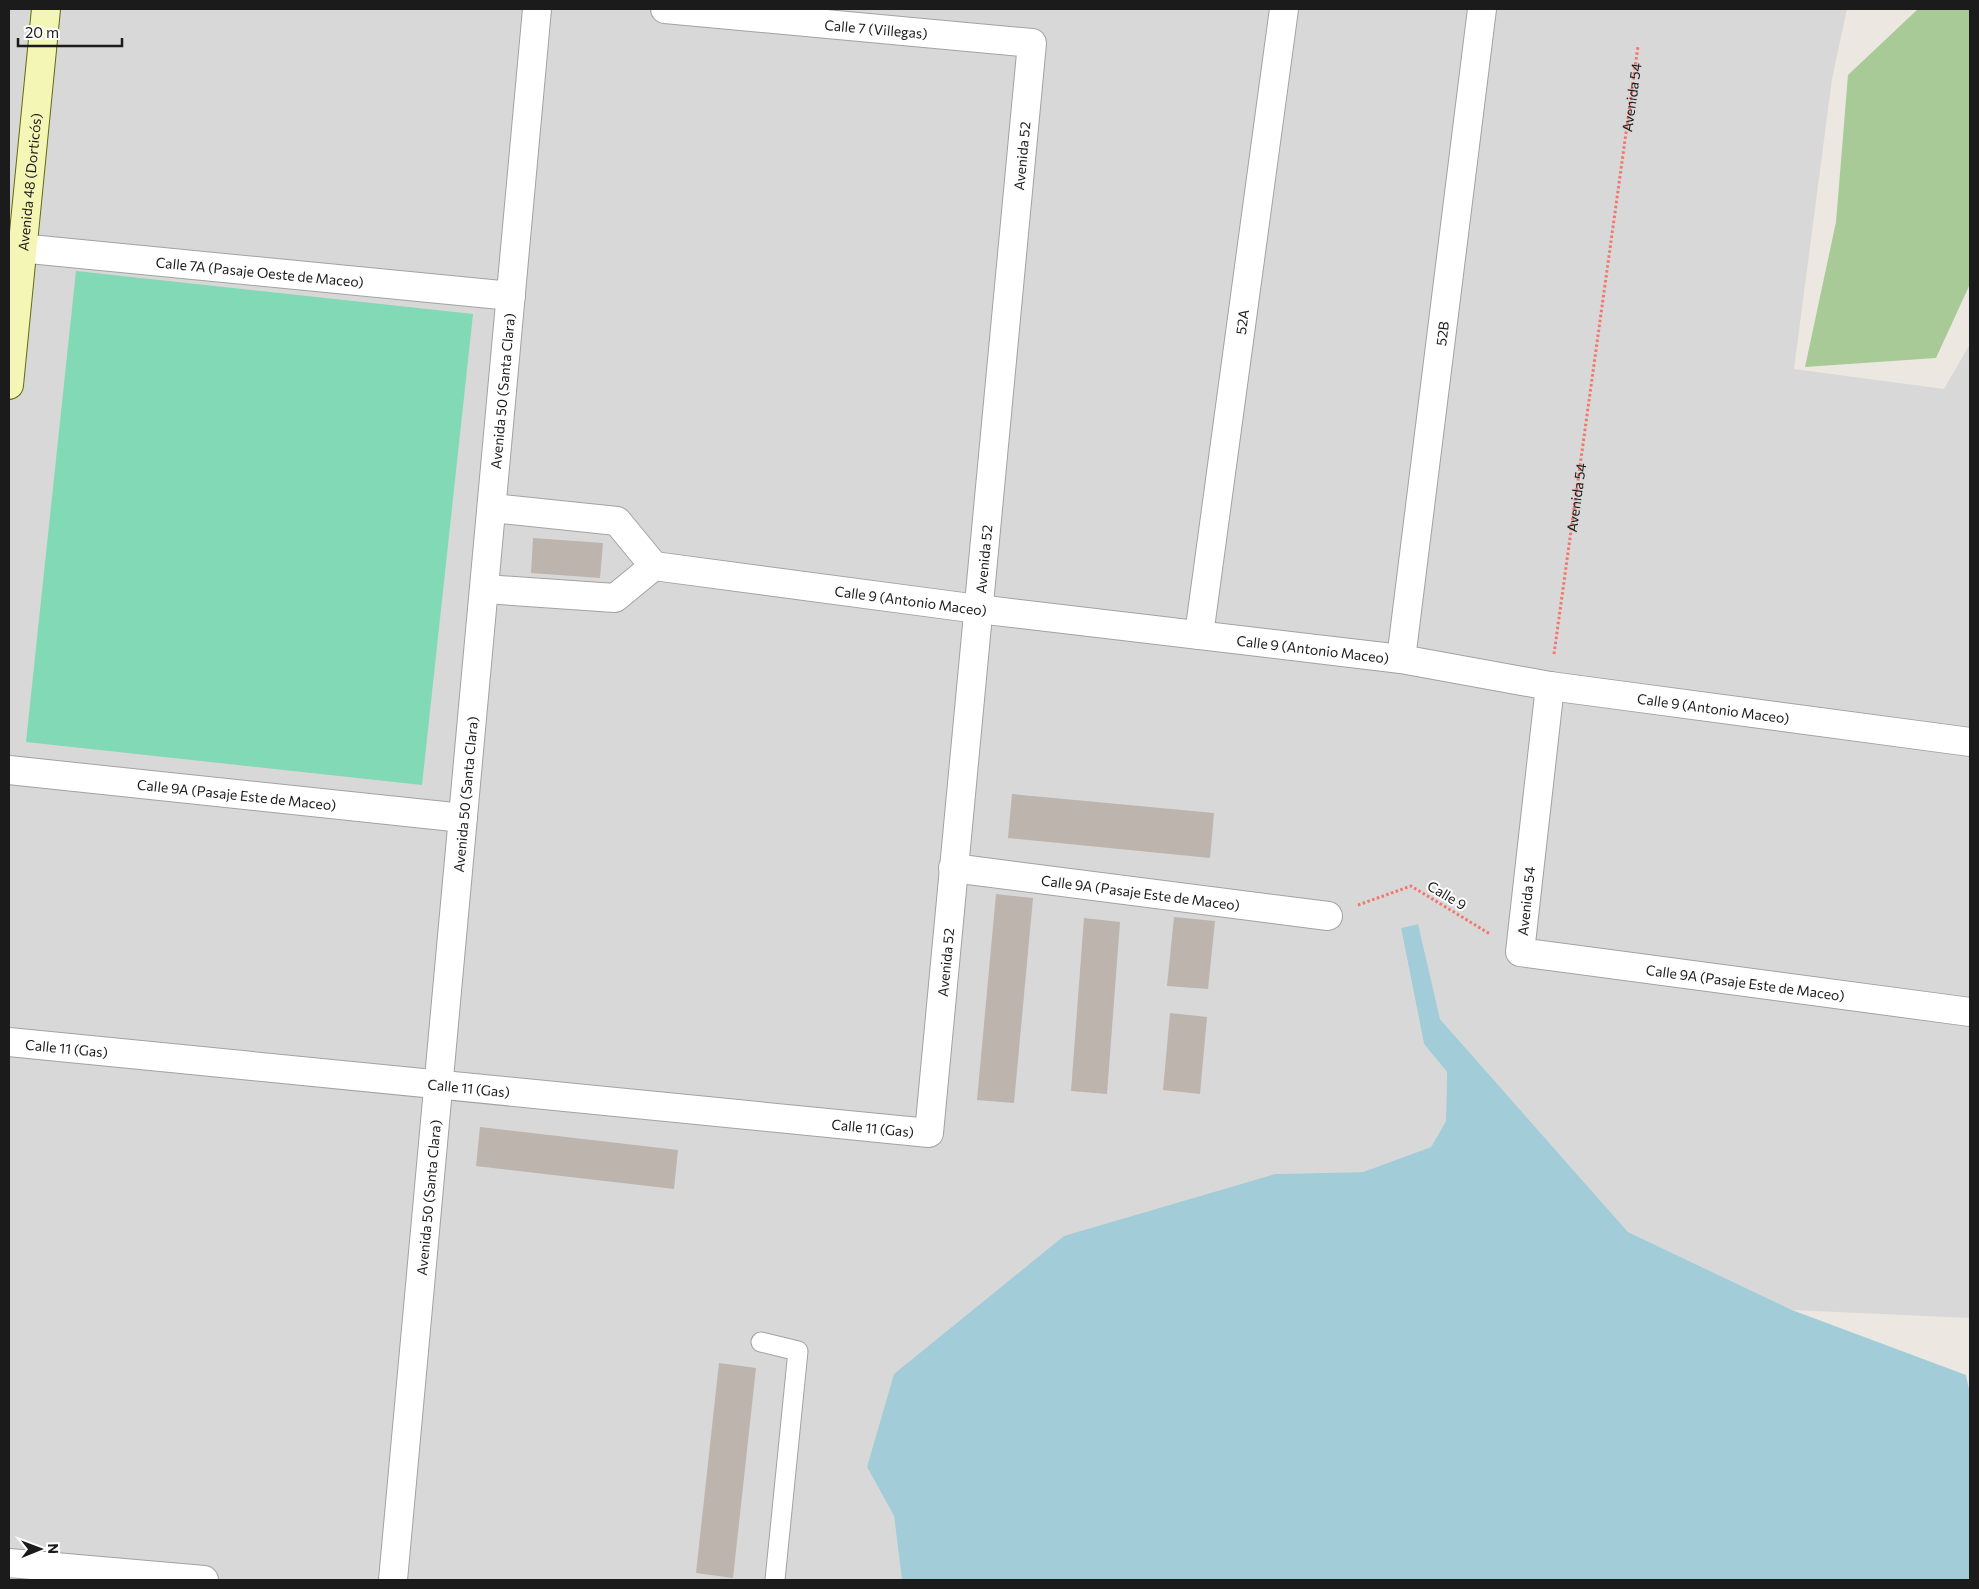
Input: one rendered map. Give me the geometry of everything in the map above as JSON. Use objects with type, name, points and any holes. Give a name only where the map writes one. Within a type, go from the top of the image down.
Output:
[{"type":"street","name":"Avenida 48 (Dorticós)","points":[[9,385],[16,247],[46,9]]},
{"type":"street","name":"Avenida 50 (Santa Clara)","points":[[393,1580],[537,9]]},
{"type":"street","name":"Calle 7 (Villegas)","points":[[665,9],[726,11],[1032,43]]},
{"type":"street","name":"52A","points":[[1199,635],[1284,9]]},
{"type":"street","name":"52B","points":[[1401,659],[1482,9]]},
{"type":"street","name":"Avenida 52","points":[[929,1133],[1032,43]]},
{"type":"street","name":"Calle 7A (Pasaje Oeste de Maceo)","points":[[16,247],[511,296]]},
{"type":"street","points":[[485,589],[615,598],[654,566],[617,522],[492,508]]},
{"type":"street","name":"Calle 9 (Antonio Maceo)","points":[[654,566],[978,609],[1401,659],[1550,686],[1970,742]]},
{"type":"street","name":"Avenida 54","points":[[1520,952],[1550,686]]},
{"type":"street","name":"Calle 9A (Pasaje Este de Maceo)","points":[[9,770],[463,818]]},
{"type":"street","name":"Calle 9A (Pasaje Este de Maceo)","points":[[953,868],[1328,916]]},
{"type":"street","name":"Calle 9A (Pasaje Este de Maceo)","points":[[1520,952],[1970,1012]]},
{"type":"street","name":"Calle 11 (Gas)","points":[[9,1042],[929,1133]]},
{"type":"street","points":[[9,1563],[204,1580]]},
{"type":"lane","points":[[762,1342],[798,1351],[775,1580]]},
{"type":"path","name":"Avenida 54","points":[[1550,686],[1638,46]]},
{"type":"path","name":"Calle 9","points":[[1328,916],[1412,886],[1520,952]]},
{"type":"shaded area","points":[[9,9],[1847,9],[1832,79],[1794,369],[1944,389],[1970,344],[1970,1318],[1792,1310],[1628,1232],[1440,1019],[1417,924],[1401,929],[1424,1044],[1447,1072],[1446,1121],[1431,1147],[1363,1172],[1275,1174],[867,1467],[894,1516],[902,1580],[9,1580]]},
{"type":"green space","points":[[1918,9],[1970,9],[1970,284],[1936,358],[1805,367],[1836,222],[1848,75]]},
{"type":"green space","points":[[76,271],[473,314],[422,785],[26,742]]},
{"type":"water","points":[[1418,924],[1440,1019],[1628,1232],[1792,1310],[1966,1375],[1970,1394],[1970,1580],[902,1580],[894,1516],[867,1467],[894,1374],[1064,1236],[1275,1174],[1363,1172],[1431,1147],[1446,1121],[1447,1072],[1424,1044],[1401,928]]},
{"type":"building","points":[[533,538],[603,543],[600,578],[531,573]]},
{"type":"building","points":[[1012,794],[1214,813],[1210,858],[1008,838]]},
{"type":"building","points":[[996,894],[1033,898],[1014,1103],[977,1100]]},
{"type":"building","points":[[1174,917],[1215,921],[1208,989],[1167,986]]},
{"type":"building","points":[[1084,918],[1120,922],[1107,1094],[1071,1091]]},
{"type":"building","points":[[1170,1013],[1207,1017],[1200,1094],[1163,1090]]},
{"type":"building","points":[[480,1127],[678,1150],[674,1189],[476,1166]]},
{"type":"building","points":[[719,1363],[756,1368],[733,1578],[696,1573]]}]
